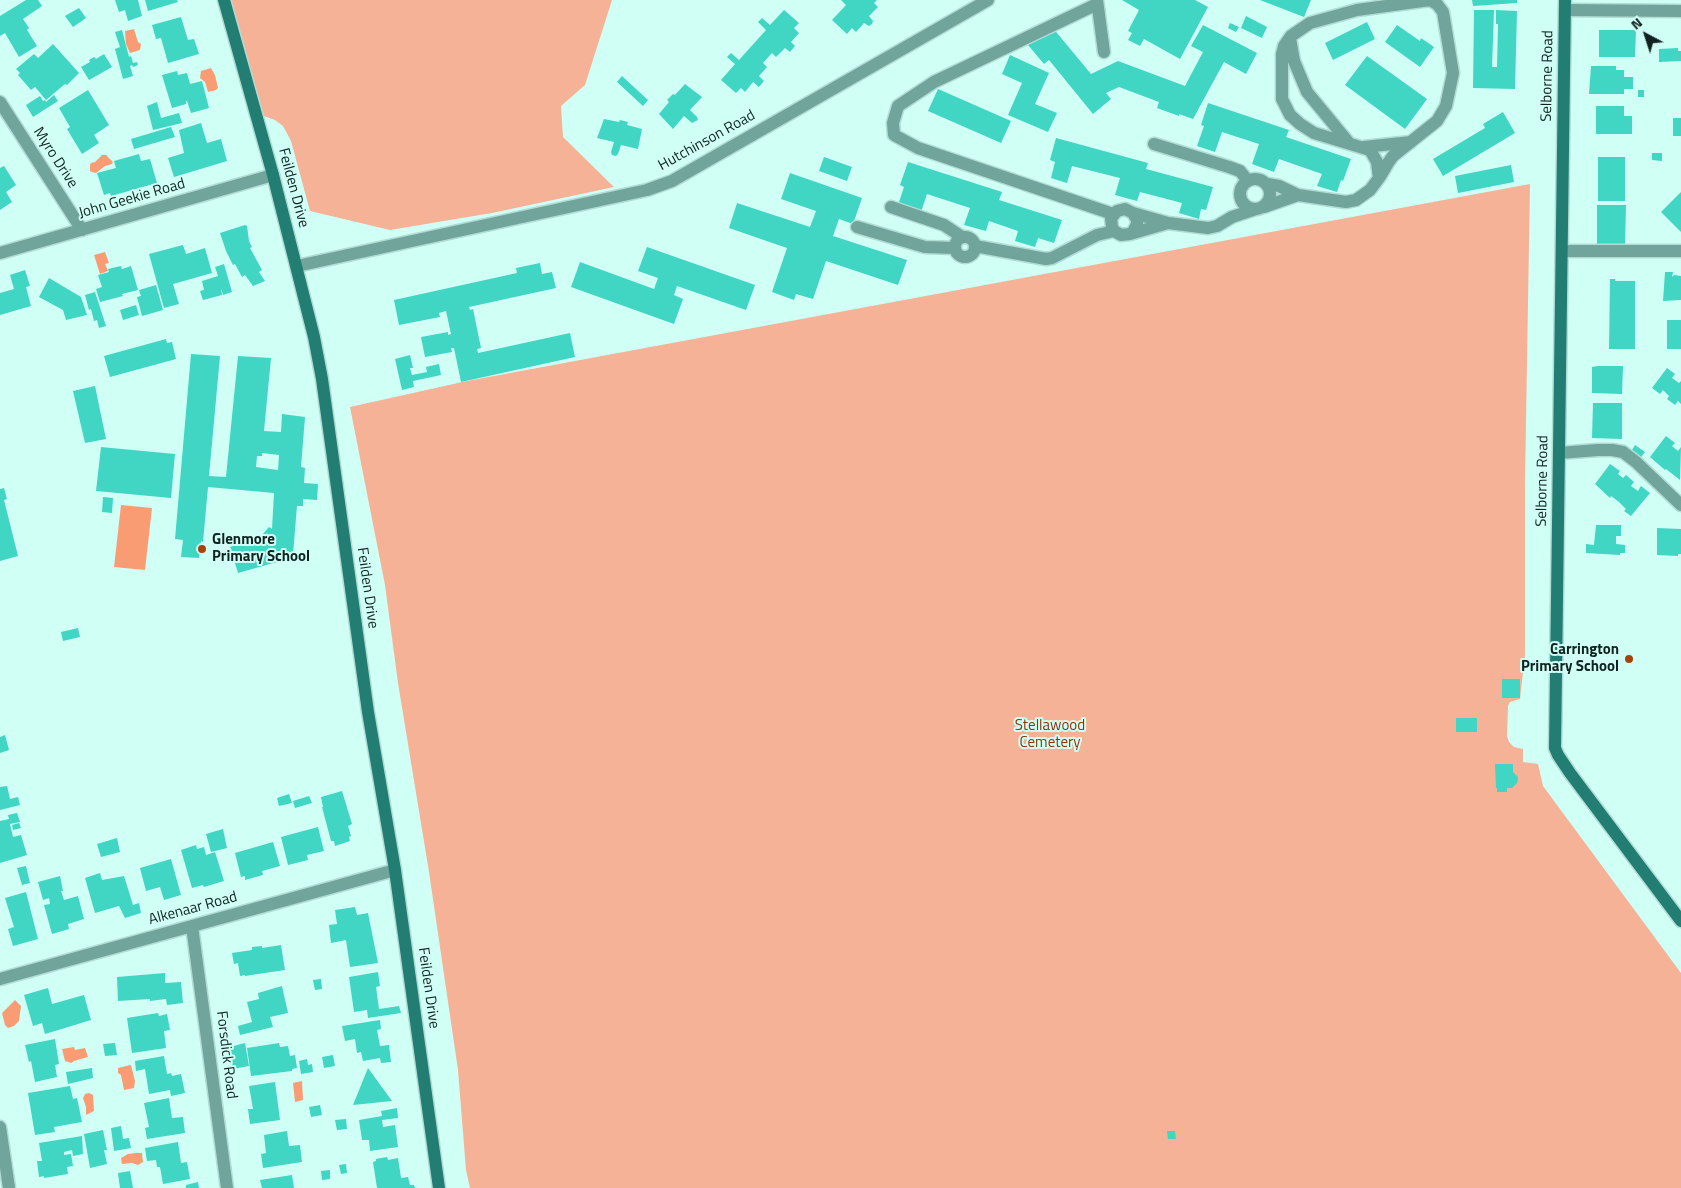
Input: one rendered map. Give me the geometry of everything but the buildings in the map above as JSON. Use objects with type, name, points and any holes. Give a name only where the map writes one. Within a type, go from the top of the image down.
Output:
[{"type":"street","name":"Feilden Drive","points":[[224,0],[297,266],[314,337],[330,424],[350,590],[368,712],[395,870],[439,1188]]},
{"type":"street","name":"Hutchinson Road","points":[[297,266],[646,190],[672,181],[988,0]]},
{"type":"street","points":[[1232,217],[1240,197],[1241,188],[1248,181],[1259,179],[1267,184],[1278,186],[1298,195],[1346,202],[1356,200],[1370,190],[1379,178],[1393,156],[1437,121],[1446,106],[1453,73],[1443,12],[1437,4],[1430,0],[1357,10],[1310,23],[1300,28],[1284,46],[1282,54],[1282,99],[1287,111],[1308,130],[1370,150],[1375,158],[1379,178]]},
{"type":"street","points":[[1104,52],[1097,2],[934,82],[898,106],[893,123],[894,135],[918,148],[1113,221],[1121,236],[1168,223]]},
{"type":"street","points":[[1565,5],[1681,11]]},
{"type":"street","name":"Selborne Road","points":[[1565,5],[1555,748],[1558,756],[1570,773],[1681,921]]},
{"type":"street","points":[[1290,38],[1294,61],[1308,92],[1349,143]]},
{"type":"street","name":"Myro Drive","points":[[0,102],[82,230]]},
{"type":"street","points":[[1364,147],[1410,142]]},
{"type":"street","points":[[1154,144],[1240,171],[1248,181]]},
{"type":"street","name":"John Geekie Road","points":[[0,253],[273,175]]},
{"type":"street","points":[[1240,197],[1244,204],[1252,209],[1260,208],[1271,196],[1267,184]]},
{"type":"street","points":[[975,246],[1046,259],[1059,256],[1113,221],[1117,211],[1125,209],[1168,223],[1208,228],[1217,226],[1232,217],[1298,195]]},
{"type":"street","points":[[891,207],[944,225],[962,237],[971,238],[975,251],[968,257],[959,256],[954,248]]},
{"type":"street","points":[[1130,234],[1137,224],[1133,213]]},
{"type":"street","points":[[857,227],[925,246],[954,248]]},
{"type":"street","points":[[954,248],[962,237]]},
{"type":"street","points":[[1562,251],[1681,251]]},
{"type":"street","points":[[1559,453],[1612,450],[1623,452],[1681,505]]},
{"type":"street","name":"Alkenaar Road","points":[[0,980],[395,870]]},
{"type":"street","name":"Forsdick Road","points":[[192,926],[227,1188]]},
{"type":"street","points":[[0,1127],[9,1188]]},
{"type":"green space","points":[[231,0],[612,0],[585,85],[561,106],[563,137],[614,187],[492,213],[390,230],[310,211],[291,141],[283,126],[275,120],[261,115]]},
{"type":"green space","name":"Stellawood Cemetery","points":[[1530,184],[1525,482],[1525,655],[1520,699],[1510,702],[1508,706],[1507,736],[1509,742],[1514,747],[1523,749],[1523,762],[1538,764],[1543,786],[1681,973],[1681,1188],[470,1188],[466,1170],[458,1070],[429,872],[398,683],[385,585],[350,407],[467,381]]},
{"type":"shaded area","points":[[134,29],[138,42],[141,44],[140,50],[130,53],[126,44],[125,31]]},
{"type":"shaded area","points":[[211,68],[218,88],[208,92],[205,82],[200,78],[201,71]]},
{"type":"shaded area","points":[[102,155],[106,155],[113,162],[112,164],[105,166],[96,173],[90,171],[91,163],[95,162]]},
{"type":"shaded area","points":[[105,252],[109,263],[105,264],[108,271],[100,274],[94,255]]},
{"type":"shaded area","points":[[121,505],[152,508],[145,570],[114,567]]},
{"type":"shaded area","points":[[15,1000],[21,1006],[19,1021],[14,1026],[8,1028],[5,1025],[2,1013]]},
{"type":"shaded area","points":[[74,1047],[75,1050],[85,1048],[88,1057],[71,1063],[65,1061],[62,1049]]},
{"type":"shaded area","points":[[131,1065],[135,1081],[134,1088],[124,1090],[118,1068]]},
{"type":"shaded area","points":[[302,1081],[303,1100],[295,1102],[293,1083]]},
{"type":"shaded area","points":[[85,1094],[93,1095],[94,1111],[86,1115],[83,1098]]},
{"type":"shaded area","points":[[142,1153],[143,1162],[138,1165],[132,1163],[122,1164],[121,1158],[128,1154]]},
{"type":"place","name":"Glenmore Primary School","points":[[202,549]]},
{"type":"place","name":"Carrington Primary School","points":[[1629,659]]}]
